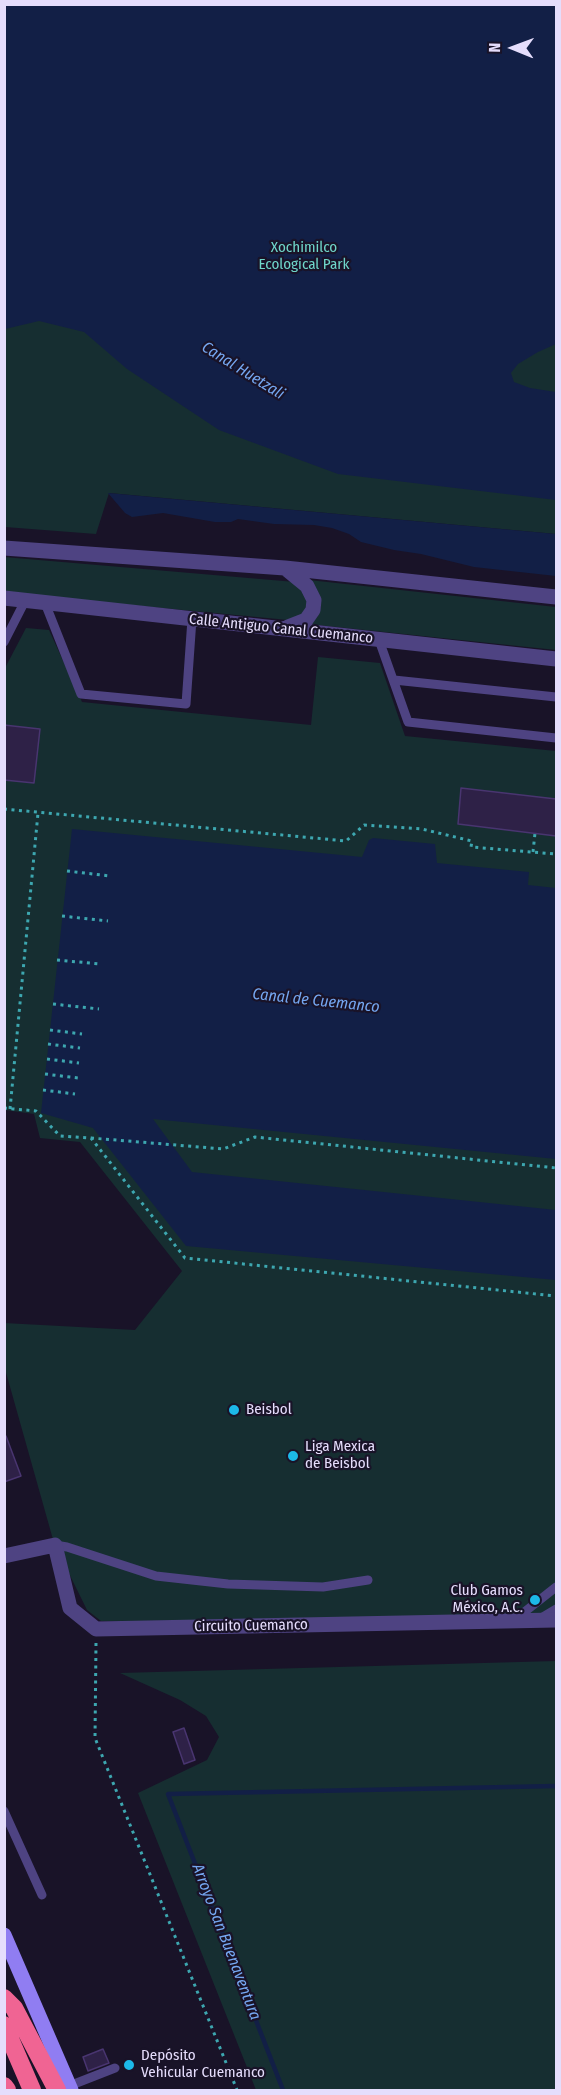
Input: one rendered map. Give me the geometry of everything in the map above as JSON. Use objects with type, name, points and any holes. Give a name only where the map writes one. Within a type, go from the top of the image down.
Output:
[{"type":"highway","points":[[4,1998],[14,2008],[66,2089]]},
{"type":"highway","points":[[4,2025],[32,2091]]},
{"type":"highway","points":[[4,2086],[7,2091]]},
{"type":"main road","points":[[4,1935],[66,2089]]},
{"type":"street","points":[[4,548],[285,568],[556,597]]},
{"type":"street","points":[[282,628],[306,620],[314,610],[314,600],[307,586],[285,568]]},
{"type":"street","name":"Calle Antiguo Canal Cuemanco","points":[[4,598],[556,659]]},
{"type":"street","points":[[4,1556],[55,1545],[70,1608],[96,1629]]},
{"type":"street","name":"Circuito Cuemanco","points":[[96,1629],[556,1620]]},
{"type":"lane","points":[[4,642],[25,601]]},
{"type":"lane","points":[[45,603],[81,694],[186,704],[192,619]]},
{"type":"lane","points":[[379,640],[408,722],[556,738]]},
{"type":"lane","points":[[394,680],[556,697]]},
{"type":"lane","points":[[55,1545],[156,1576],[228,1584],[323,1587],[368,1580]]},
{"type":"lane","points":[[513,1621],[556,1587]]},
{"type":"lane","points":[[536,1620],[556,1609]]},
{"type":"lane","points":[[4,1811],[42,1895]]},
{"type":"lane","points":[[66,2089],[115,2068]]},
{"type":"path","points":[[4,809],[346,841],[364,825],[422,830],[472,841],[471,847],[556,854]]},
{"type":"path","points":[[10,1109],[38,813]]},
{"type":"path","points":[[533,852],[535,833]]},
{"type":"path","points":[[67,871],[110,876]]},
{"type":"path","points":[[62,916],[108,921]]},
{"type":"path","points":[[57,960],[100,964]]},
{"type":"path","points":[[52,1004],[99,1010]]},
{"type":"path","points":[[50,1030],[82,1034]]},
{"type":"path","points":[[48,1044],[80,1047]]},
{"type":"path","points":[[47,1059],[79,1063]]},
{"type":"path","points":[[45,1074],[78,1078]]},
{"type":"path","points":[[43,1090],[75,1094]]},
{"type":"path","points":[[4,1108],[36,1112],[60,1136],[223,1149],[255,1137],[556,1168]]},
{"type":"path","points":[[91,1138],[185,1258],[556,1296]]},
{"type":"path","points":[[96,1629],[95,1738],[237,2091]]},
{"type":"green space","name":"Xochimilco Ecological Park","points":[[4,5],[556,5],[556,534],[109,493],[96,534],[5,527]]},
{"type":"green space","points":[[4,557],[295,582],[304,591],[309,606],[303,616],[288,620],[5,593]]},
{"type":"green space","points":[[309,580],[556,607],[556,650],[308,624],[317,617],[321,605],[317,590]]},
{"type":"green space","points":[[26,628],[49,630],[82,702],[311,725],[318,657],[380,663],[405,736],[556,751],[556,1620],[101,1621],[87,1610],[54,1543],[5,1369],[4,1323],[135,1330],[182,1271],[80,1142],[40,1138],[34,1114],[5,1110],[4,670]]},
{"type":"green space","points":[[556,1661],[556,2090],[256,2090],[138,1793],[207,1760],[219,1737],[206,1716],[180,1700],[120,1673]]},
{"type":"water","name":"Xochimilco Ecological Park","points":[[5,4],[556,5],[556,344],[518,364],[511,373],[514,382],[530,388],[556,392],[556,500],[338,474],[219,430],[127,369],[84,332],[39,321],[5,329]]},
{"type":"water","points":[[108,493],[556,534],[556,576],[474,567],[361,542],[349,534],[314,525],[274,524],[238,519],[231,522],[215,522],[163,513],[132,517],[125,513]]},
{"type":"water","name":"Canal de Cuemanco","points":[[72,829],[362,857],[369,840],[373,838],[435,844],[437,863],[529,872],[528,885],[556,888],[556,1159],[153,1119],[192,1172],[556,1210],[556,1280],[186,1246],[93,1128],[41,1113]]},
{"type":"building","points":[[4,725],[40,729],[34,783],[4,780]]},
{"type":"building","points":[[461,788],[556,799],[556,836],[458,824]]},
{"type":"building","points":[[4,1436],[6,1436],[21,1476],[4,1482]]},
{"type":"building","points":[[184,1728],[195,1760],[184,1764],[173,1732]]},
{"type":"building","points":[[103,2049],[109,2063],[88,2071],[83,2057]]},
{"type":"waterway","name":"Arroyo San Buenaventura","points":[[283,2090],[168,1794],[556,1786]]},
{"type":"place","name":"Beisbol","points":[[234,1410]]},
{"type":"place","name":"Liga Mexica de Beisbol","points":[[293,1456]]},
{"type":"place","name":"Club Gamos México, A.C.","points":[[535,1600]]},
{"type":"place","name":"Depósito Vehicular Cuemanco","points":[[129,2065]]},
{"type":"water label","name":"Canal Huetzali","points":[[243,371]]}]
